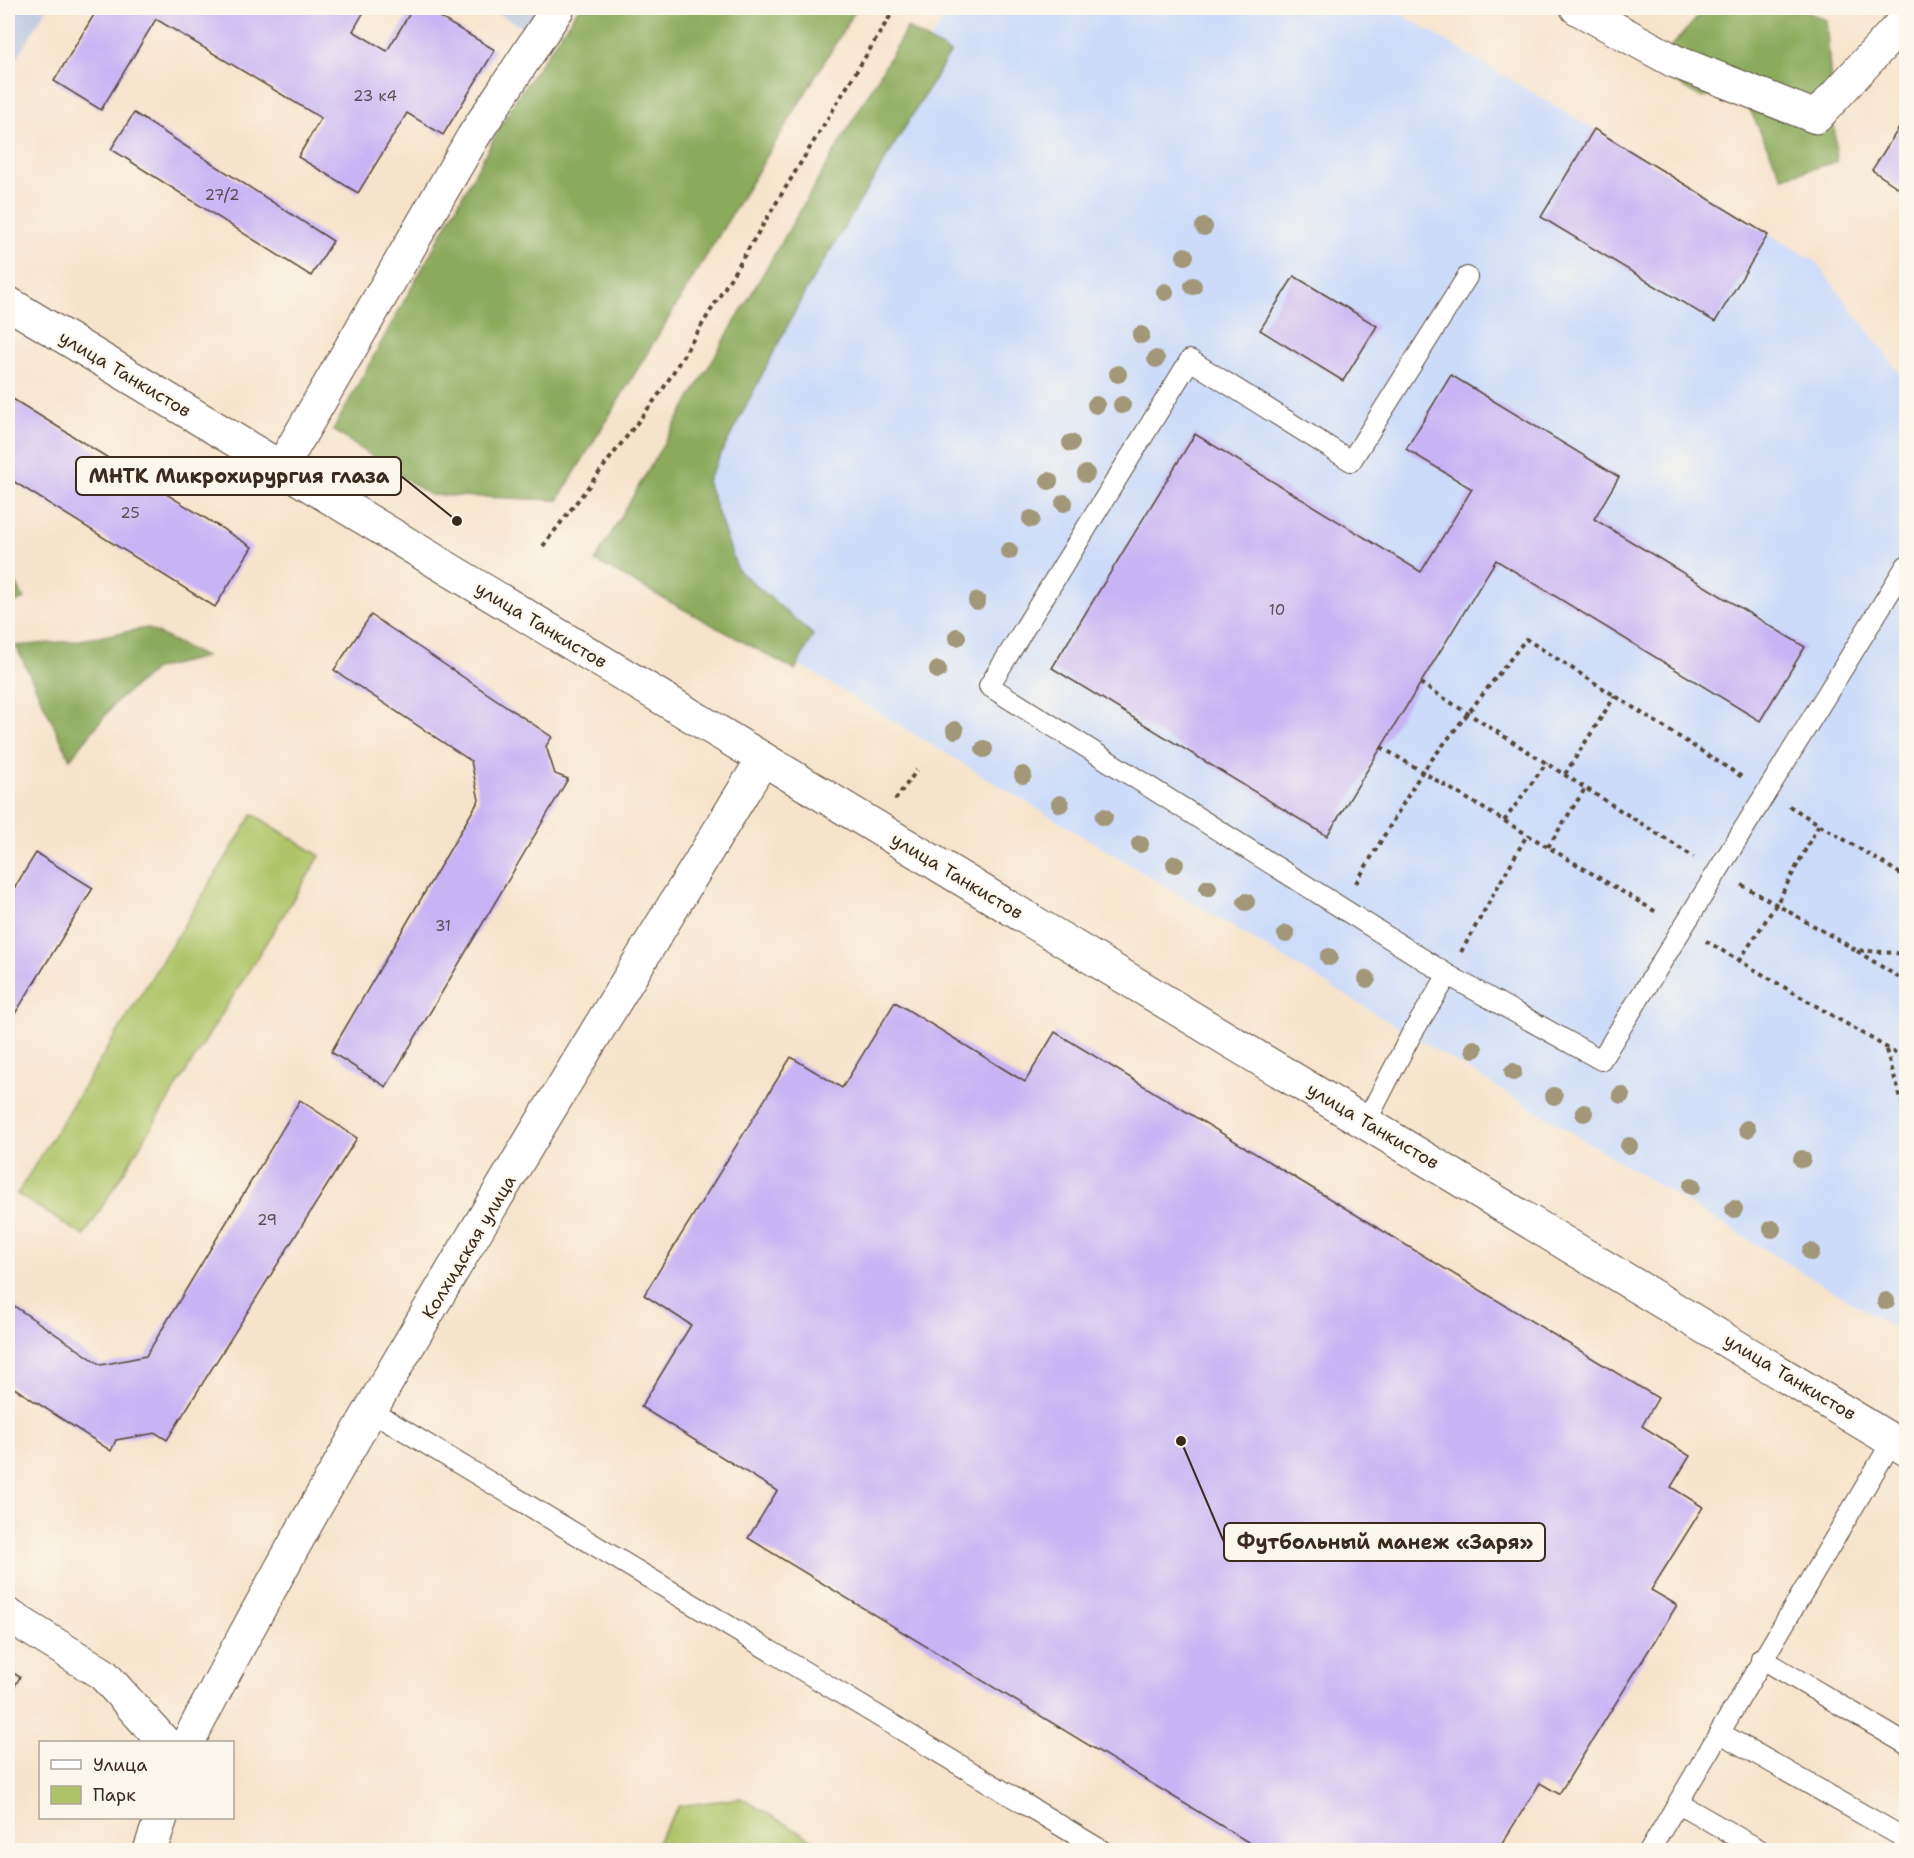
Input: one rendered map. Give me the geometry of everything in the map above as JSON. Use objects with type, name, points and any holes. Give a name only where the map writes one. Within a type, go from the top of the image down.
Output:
[{"type":"street","points":[[281,468],[473,137],[558,8]]},
{"type":"street","points":[[1577,8],[1674,61],[1816,117],[1906,19]]},
{"type":"street","name":"улица Танкистов","points":[[8,303],[1900,1444]]},
{"type":"street","name":"Колхидская улица","points":[[189,1741],[234,1654],[370,1410],[763,759]]},
{"type":"street","points":[[8,1615],[103,1674],[162,1741]]},
{"type":"street","points":[[150,1851],[161,1819]]},
{"type":"lane","points":[[1467,277],[1351,461],[1190,360],[989,686],[1448,975],[1601,1059],[1906,566]]},
{"type":"lane","points":[[1366,1122],[1411,1035],[1448,975]]},
{"type":"lane","points":[[370,1410],[1101,1851]]},
{"type":"lane","points":[[1650,1851],[1720,1733],[1761,1658],[1900,1444]]},
{"type":"lane","points":[[1761,1658],[1906,1744]]},
{"type":"lane","points":[[1720,1733],[1906,1839]]},
{"type":"lane","points":[[1678,1803],[1760,1851]]},
{"type":"path","points":[[543,546],[663,389],[895,8]]},
{"type":"path","points":[[1341,908],[1422,772],[1526,639],[1766,792],[1906,877]]},
{"type":"path","points":[[1420,684],[1717,871],[1856,950],[1906,982]]},
{"type":"path","points":[[1565,774],[1615,696]]},
{"type":"path","points":[[1381,747],[1422,772]]},
{"type":"path","points":[[1504,821],[1547,762]]},
{"type":"path","points":[[893,802],[916,770]]},
{"type":"path","points":[[1548,848],[1586,787]]},
{"type":"path","points":[[1739,961],[1776,905],[1819,824]]},
{"type":"path","points":[[1448,975],[1527,835]]},
{"type":"path","points":[[1856,950],[1906,954]]},
{"type":"path","points":[[1886,1049],[1906,1115]]},
{"type":"shaded area","points":[[8,8],[47,8],[8,73]]},
{"type":"shaded area","points":[[489,8],[552,8],[535,35]]},
{"type":"shaded area","points":[[950,8],[1391,8],[1815,261],[1906,381],[1906,1335],[614,552]]},
{"type":"green space","points":[[579,8],[857,8],[558,500],[430,495],[333,430],[516,99]]},
{"type":"green space","points":[[1706,8],[1799,8],[1826,20],[1837,162],[1782,177],[1741,91],[1702,98],[1652,68]]},
{"type":"green space","points":[[907,28],[950,53],[805,292],[707,481],[737,569],[813,635],[795,670],[595,561]]},
{"type":"green space","points":[[8,568],[24,599],[8,605]]},
{"type":"green space","points":[[147,628],[205,657],[155,669],[115,703],[70,759],[16,646],[75,641]]},
{"type":"green space","points":[[253,814],[320,856],[84,1236],[17,1194]]},
{"type":"green space","points":[[741,1798],[830,1850],[652,1850],[679,1806]]},
{"type":"building","points":[[98,8],[366,8],[353,31],[387,51],[413,8],[424,8],[495,50],[443,135],[407,113],[358,193],[298,157],[321,118],[156,19],[101,110],[54,81]]},
{"type":"building","points":[[1906,80],[1906,97],[1899,93]]},
{"type":"building","points":[[134,113],[333,241],[311,276],[111,149]]},
{"type":"building","points":[[1906,117],[1906,193],[1872,170]]},
{"type":"building","points":[[1594,129],[1768,235],[1715,322],[1541,217]]},
{"type":"building","points":[[1294,276],[1377,326],[1343,381],[1260,330]]},
{"type":"building","points":[[1451,375],[1619,477],[1594,519],[1805,647],[1760,721],[1496,560],[1327,836],[1052,668],[1195,434],[1421,572],[1472,489],[1406,449]]},
{"type":"building","points":[[8,396],[252,547],[215,607],[8,478]]},
{"type":"building","points":[[371,615],[552,737],[546,746],[555,774],[568,779],[386,1087],[331,1052],[479,800],[471,761],[334,670]]},
{"type":"building","points":[[36,853],[93,888],[8,1025],[8,898]]},
{"type":"building","points":[[895,1002],[1025,1082],[1055,1032],[1658,1398],[1642,1426],[1690,1456],[1671,1487],[1703,1507],[1651,1590],[1677,1605],[1559,1794],[1540,1783],[1498,1850],[1261,1850],[748,1538],[777,1491],[641,1407],[691,1325],[644,1295],[791,1057],[842,1088]]},
{"type":"building","points":[[300,1100],[357,1138],[167,1440],[156,1433],[116,1440],[111,1451],[8,1384],[8,1302],[101,1365],[146,1356]]},
{"type":"building","points":[[8,1670],[20,1677],[8,1698]]},
{"type":"place","name":"МНТК Микрохирургия глаза","points":[[457,521]]},
{"type":"place","name":"Футбольный манеж «Заря»","points":[[1181,1441]]}]
